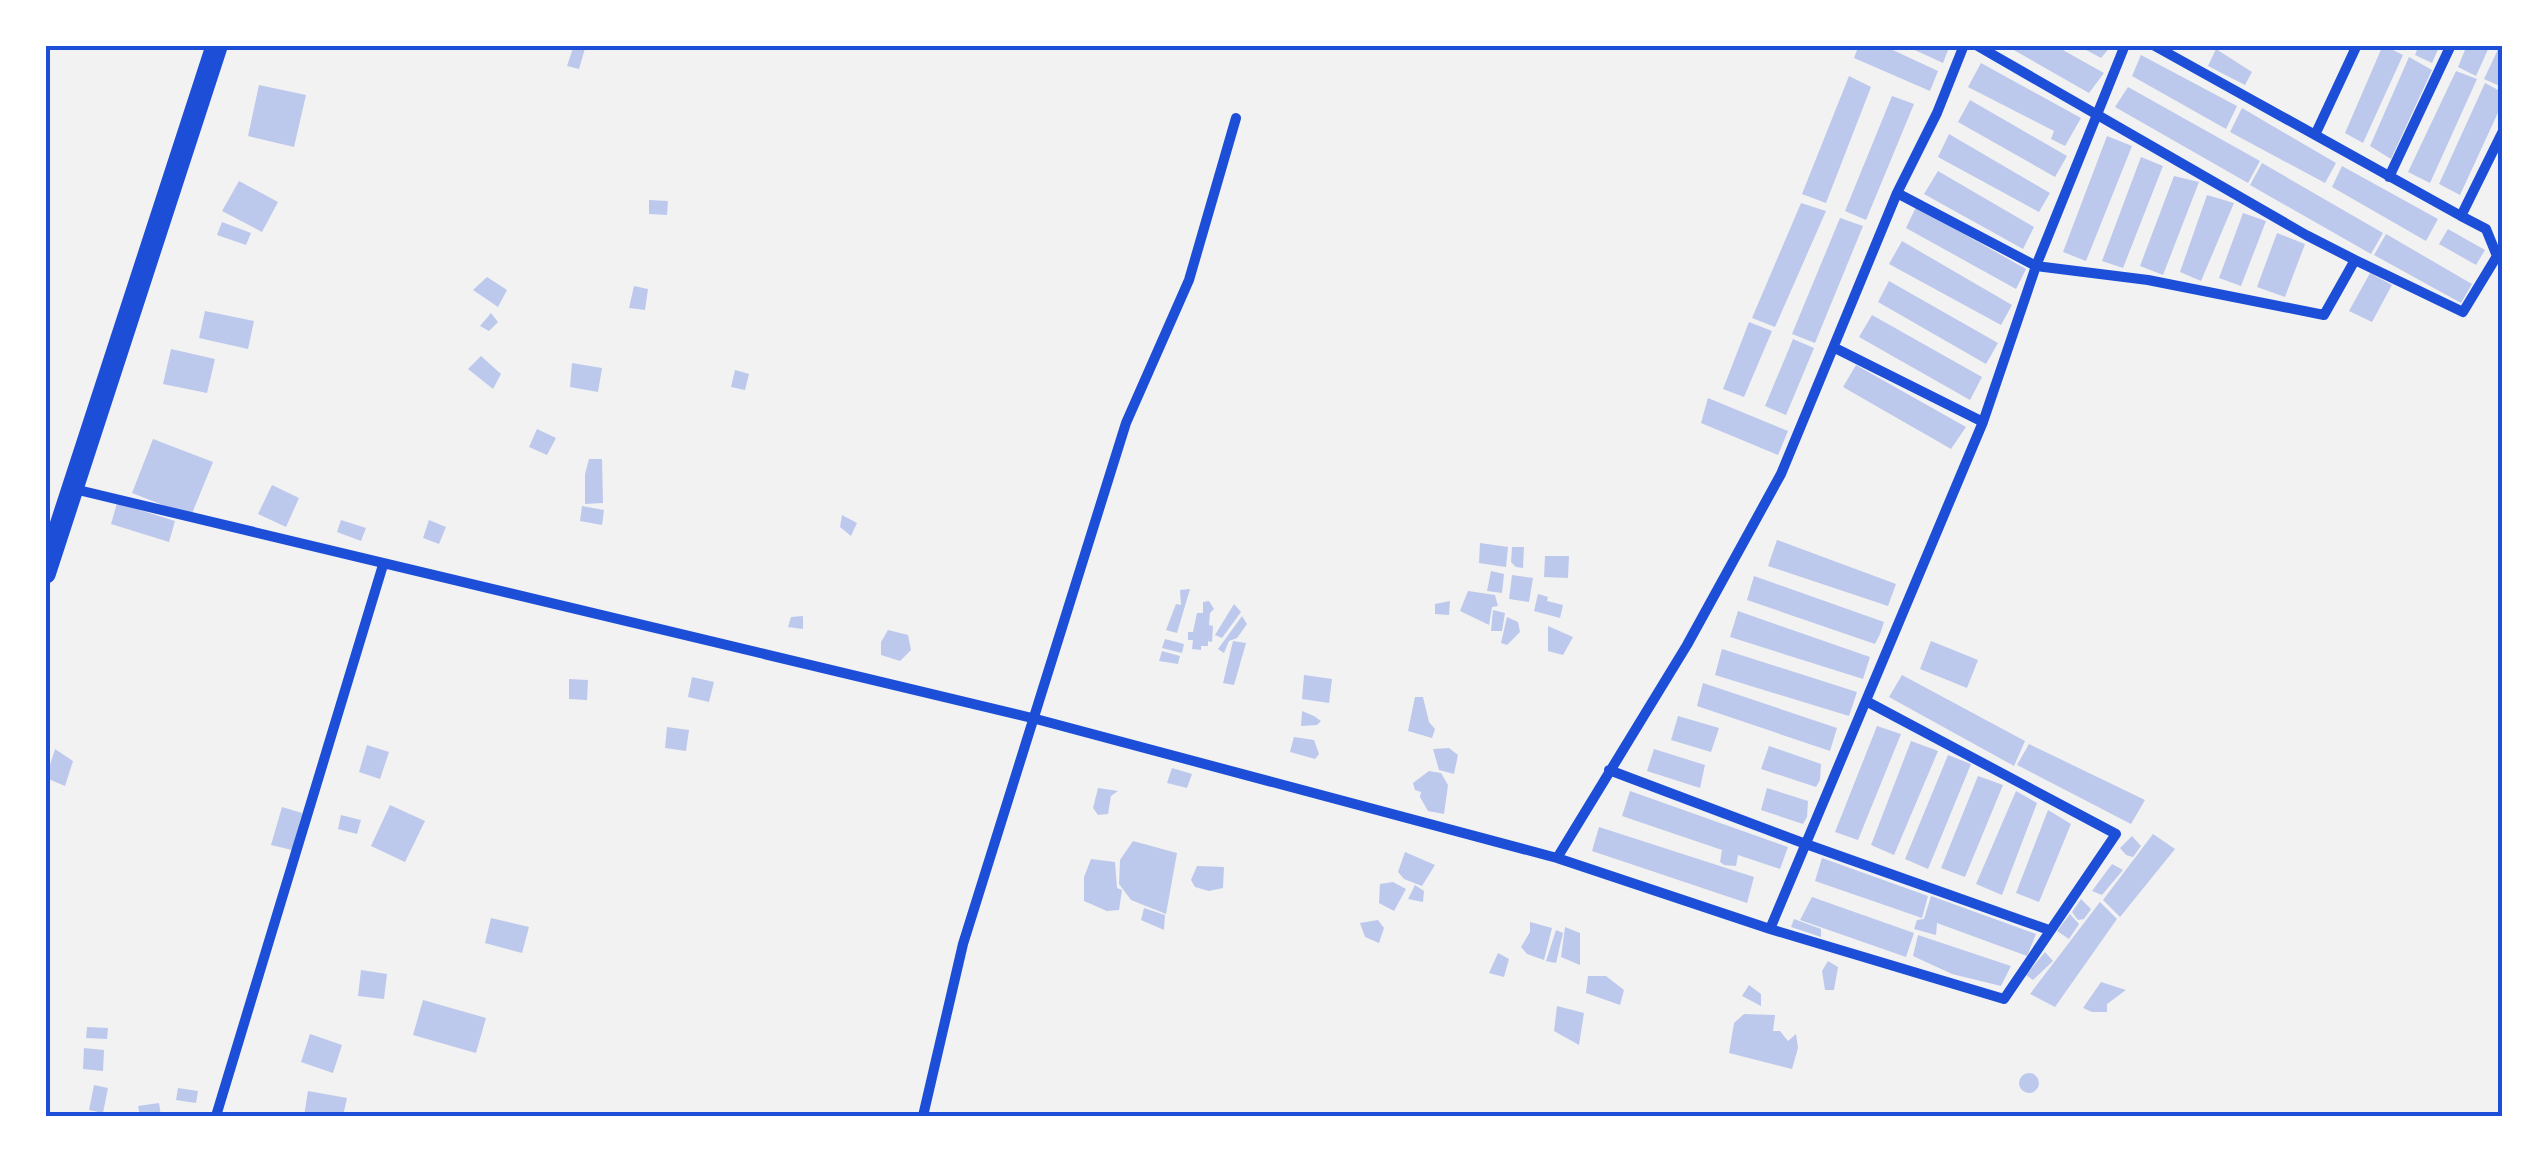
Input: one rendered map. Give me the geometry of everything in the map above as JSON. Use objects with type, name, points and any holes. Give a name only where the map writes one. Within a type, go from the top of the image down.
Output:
[{"type":"highway","points":[[45,572],[217,45]]},
{"type":"street","points":[[1557,858],[1757,522],[1964,45]]},
{"type":"street","points":[[1976,45],[2306,235],[2463,312],[2497,256],[2486,229],[2153,45]]},
{"type":"street","points":[[1770,929],[1983,422],[2036,266],[2125,45]]},
{"type":"street","points":[[2315,135],[2357,45]]},
{"type":"street","points":[[2390,177],[2451,45]]},
{"type":"street","points":[[923,1116],[963,944],[1126,423],[1189,280],[1236,118]]},
{"type":"street","points":[[2461,216],[2502,133]]},
{"type":"street","points":[[1897,193],[2036,266],[2148,280],[2324,315],[2356,260]]},
{"type":"street","points":[[1835,348],[1983,422]]},
{"type":"street","points":[[74,490],[1036,718],[1557,858],[1770,929],[2004,998],[2116,834],[1866,701]]},
{"type":"street","points":[[216,1116],[384,565]]},
{"type":"street","points":[[1609,770],[2049,930]]},
{"type":"building","points":[[574,45],[586,45],[579,69],[567,66]]},
{"type":"building","points":[[1859,45],[1882,45],[1938,71],[1930,91],[1854,58]]},
{"type":"building","points":[[1904,45],[1950,45],[1943,63]]},
{"type":"building","points":[[2005,45],[2054,45],[2104,73],[2089,93]]},
{"type":"building","points":[[2077,45],[2112,45],[2101,58]]},
{"type":"building","points":[[2383,45],[2403,55],[2363,143],[2345,133]]},
{"type":"building","points":[[2419,45],[2440,45],[2432,63],[2415,55]]},
{"type":"building","points":[[2467,45],[2490,45],[2476,76],[2458,67]]},
{"type":"building","points":[[2502,45],[2502,87],[2484,79]]},
{"type":"building","points":[[2216,49],[2252,72],[2245,85],[2208,66]]},
{"type":"building","points":[[2141,55],[2237,106],[2226,129],[2132,76]]},
{"type":"building","points":[[2409,57],[2432,70],[2391,159],[2370,146]]},
{"type":"building","points":[[1981,63],[2081,118],[2065,146],[2051,139],[2054,131],[1968,87]]},
{"type":"building","points":[[2456,71],[2477,79],[2430,183],[2408,172]]},
{"type":"building","points":[[1849,76],[1871,87],[1826,203],[1802,194]]},
{"type":"building","points":[[2485,83],[2502,92],[2502,104],[2460,195],[2439,184]]},
{"type":"building","points":[[259,85],[306,95],[294,147],[248,136]]},
{"type":"building","points":[[2128,87],[2260,161],[2248,183],[2115,107]]},
{"type":"building","points":[[1892,96],[1914,104],[1866,220],[1845,211]]},
{"type":"building","points":[[1970,100],[2067,156],[2055,177],[1958,122]]},
{"type":"building","points":[[2242,108],[2336,163],[2325,183],[2230,132]]},
{"type":"building","points":[[1949,134],[2050,193],[2039,212],[1938,157]]},
{"type":"building","points":[[2107,136],[2132,146],[2086,261],[2063,252]]},
{"type":"building","points":[[2141,157],[2163,166],[2123,268],[2102,261]]},
{"type":"building","points":[[2262,163],[2383,233],[2371,254],[2250,185]]},
{"type":"building","points":[[2342,166],[2438,219],[2426,241],[2332,187]]},
{"type":"building","points":[[1938,171],[2034,227],[2023,249],[1924,194]]},
{"type":"building","points":[[2174,176],[2199,182],[2163,275],[2140,266]]},
{"type":"building","points":[[239,181],[278,202],[262,232],[222,211]]},
{"type":"building","points":[[2207,195],[2234,203],[2201,281],[2180,272]]},
{"type":"building","points":[[649,200],[668,201],[667,215],[649,214]]},
{"type":"building","points":[[1801,203],[1826,211],[1775,327],[1752,318]]},
{"type":"building","points":[[1916,207],[2026,269],[2016,289],[1906,228]]},
{"type":"building","points":[[2243,213],[2266,221],[2241,286],[2219,278]]},
{"type":"building","points":[[1840,218],[1863,226],[1815,343],[1792,334]]},
{"type":"building","points":[[222,222],[251,233],[246,245],[217,235]]},
{"type":"building","points":[[2448,229],[2485,250],[2476,265],[2439,244]]},
{"type":"building","points":[[2277,233],[2305,244],[2285,297],[2257,287]]},
{"type":"building","points":[[2386,234],[2472,284],[2461,303],[2374,255]]},
{"type":"building","points":[[1902,241],[2012,305],[2001,325],[1889,264]]},
{"type":"building","points":[[2370,273],[2392,285],[2372,322],[2349,311]]},
{"type":"building","points":[[487,277],[507,290],[498,307],[473,290]]},
{"type":"building","points":[[1889,281],[1998,343],[1986,364],[1878,302]]},
{"type":"building","points":[[634,286],[648,289],[645,310],[629,308]]},
{"type":"building","points":[[205,311],[254,321],[248,349],[199,338]]},
{"type":"building","points":[[491,313],[498,322],[489,331],[480,326]]},
{"type":"building","points":[[1872,315],[1982,377],[1970,400],[1859,337]]},
{"type":"building","points":[[1749,322],[1772,331],[1744,397],[1723,389]]},
{"type":"building","points":[[1793,339],[1814,348],[1786,415],[1765,406]]},
{"type":"building","points":[[171,349],[215,359],[207,393],[163,384]]},
{"type":"building","points":[[481,356],[501,374],[493,389],[468,369]]},
{"type":"building","points":[[572,363],[602,368],[598,392],[570,387]]},
{"type":"building","points":[[1856,365],[1966,427],[1951,449],[1843,387]]},
{"type":"building","points":[[735,370],[749,374],[745,390],[731,387]]},
{"type":"building","points":[[1708,398],[1788,431],[1778,455],[1701,423]]},
{"type":"building","points":[[537,429],[556,438],[547,455],[529,447]]},
{"type":"building","points":[[153,439],[213,462],[191,516],[132,493]]},
{"type":"building","points":[[589,459],[602,459],[603,503],[585,504]]},
{"type":"building","points":[[272,485],[299,498],[286,527],[258,514]]},
{"type":"building","points":[[117,503],[175,521],[169,542],[111,524]]},
{"type":"building","points":[[582,506],[604,510],[602,525],[580,521]]},
{"type":"building","points":[[842,515],[857,523],[851,536],[840,527]]},
{"type":"building","points":[[341,520],[366,528],[361,541],[337,532]]},
{"type":"building","points":[[429,520],[446,527],[439,544],[423,538]]},
{"type":"building","points":[[1777,540],[1896,584],[1888,606],[1768,566]]},
{"type":"building","points":[[1480,543],[1508,547],[1506,567],[1479,563]]},
{"type":"building","points":[[1512,547],[1524,547],[1523,568],[1511,562]]},
{"type":"building","points":[[1545,556],[1569,556],[1568,578],[1544,577]]},
{"type":"building","points":[[1491,571],[1504,574],[1502,593],[1487,591]]},
{"type":"building","points":[[1512,575],[1533,578],[1529,602],[1509,599]]},
{"type":"building","points":[[1754,576],[1884,622],[1875,644],[1747,600]]},
{"type":"building","points":[[1190,589],[1177,633],[1166,630],[1176,604],[1181,605],[1180,590]]},
{"type":"building","points":[[1468,591],[1495,595],[1498,606],[1492,607],[1489,625],[1460,611]]},
{"type":"building","points":[[1538,594],[1563,605],[1560,618],[1534,611]]},
{"type":"building","points":[[1209,601],[1214,609],[1209,625],[1213,626],[1212,642],[1201,646],[1201,650],[1192,649],[1193,640],[1188,640],[1188,632],[1193,632],[1197,613],[1203,613],[1203,602]]},
{"type":"building","points":[[1450,601],[1449,615],[1435,614],[1435,604]]},
{"type":"building","points":[[1234,604],[1241,612],[1222,638],[1215,635]]},
{"type":"building","points":[[1493,610],[1505,613],[1502,631],[1491,631]]},
{"type":"building","points":[[1738,611],[1870,657],[1863,679],[1730,637]]},
{"type":"building","points":[[803,616],[803,629],[788,627],[791,617]]},
{"type":"building","points":[[1242,616],[1247,624],[1237,638],[1229,641],[1224,653],[1218,649]]},
{"type":"building","points":[[1507,617],[1518,622],[1520,632],[1507,645],[1501,643]]},
{"type":"building","points":[[1548,626],[1573,637],[1563,655],[1548,651]]},
{"type":"building","points":[[888,630],[908,635],[911,650],[900,661],[881,655],[881,642]]},
{"type":"building","points":[[1165,639],[1184,644],[1182,653],[1162,648]]},
{"type":"building","points":[[1233,641],[1246,643],[1234,685],[1223,683]]},
{"type":"building","points":[[1931,641],[1978,660],[1967,688],[1920,669]]},
{"type":"building","points":[[1722,649],[1857,692],[1849,716],[1715,675]]},
{"type":"building","points":[[1162,651],[1180,656],[1178,664],[1159,661]]},
{"type":"building","points":[[1304,675],[1332,679],[1329,703],[1302,699]]},
{"type":"building","points":[[1902,675],[2025,741],[2014,766],[1889,697]]},
{"type":"building","points":[[692,677],[714,682],[709,702],[688,697]]},
{"type":"building","points":[[569,679],[588,680],[587,700],[569,699]]},
{"type":"building","points":[[1703,683],[1837,728],[1830,751],[1697,706]]},
{"type":"building","points":[[1415,697],[1423,697],[1429,722],[1435,729],[1432,738],[1408,731]]},
{"type":"building","points":[[1302,711],[1314,716],[1321,721],[1301,726]]},
{"type":"building","points":[[1678,716],[1719,728],[1711,752],[1671,740]]},
{"type":"building","points":[[1877,726],[1901,734],[1858,840],[1835,832]]},
{"type":"building","points":[[667,727],[689,730],[686,751],[665,748]]},
{"type":"building","points":[[1294,737],[1314,740],[1319,754],[1315,759],[1290,752]]},
{"type":"building","points":[[1911,741],[1938,751],[1894,855],[1871,845]]},
{"type":"building","points":[[2029,744],[2145,800],[2131,824],[2017,765]]},
{"type":"building","points":[[367,745],[389,752],[380,779],[359,772]]},
{"type":"building","points":[[1769,746],[1821,764],[1816,787],[1761,769]]},
{"type":"building","points":[[1449,748],[1458,755],[1454,774],[1439,770],[1433,749]]},
{"type":"building","points":[[55,749],[73,761],[65,786],[46,778]]},
{"type":"building","points":[[1654,749],[1705,765],[1700,788],[1647,771]]},
{"type":"building","points":[[1948,755],[1971,764],[1928,869],[1905,859]]},
{"type":"building","points":[[1172,768],[1192,774],[1187,788],[1167,783]]},
{"type":"building","points":[[1429,771],[1441,773],[1448,785],[1444,814],[1428,811],[1421,792],[1415,790],[1413,783]]},
{"type":"building","points":[[1978,776],[2003,785],[1965,877],[1941,868]]},
{"type":"building","points":[[1098,788],[1118,791],[1111,796],[1108,814],[1098,815],[1093,808]]},
{"type":"building","points":[[1767,788],[1808,801],[1803,824],[1761,810]]},
{"type":"building","points":[[1630,791],[1788,847],[1780,869],[1738,855],[1736,866],[1724,865],[1720,862],[1722,850],[1622,816]]},
{"type":"building","points":[[2016,791],[2037,803],[2002,895],[1976,884]]},
{"type":"building","points":[[390,805],[425,821],[405,862],[371,846]]},
{"type":"building","points":[[282,807],[302,813],[292,850],[271,845]]},
{"type":"building","points":[[2048,810],[2071,824],[2039,902],[2016,893]]},
{"type":"building","points":[[341,815],[361,820],[357,834],[338,829]]},
{"type":"building","points":[[1599,827],[1754,877],[1747,903],[1592,851]]},
{"type":"building","points":[[2153,834],[2175,849],[2120,917],[2103,900]]},
{"type":"building","points":[[2132,836],[2141,846],[2133,857],[2120,848]]},
{"type":"building","points":[[1133,841],[1177,853],[1166,914],[1131,900],[1119,884],[1120,860]]},
{"type":"building","points":[[1405,852],[1435,865],[1422,886],[1404,879],[1398,872]]},
{"type":"building","points":[[1822,858],[1928,896],[1922,918],[1815,881]]},
{"type":"building","points":[[1091,859],[1115,862],[1117,888],[1122,890],[1119,910],[1107,911],[1084,901],[1084,877]]},
{"type":"building","points":[[2112,864],[2123,870],[2102,895],[2092,891]]},
{"type":"building","points":[[1197,866],[1224,867],[1223,888],[1209,891],[1195,887],[1191,880]]},
{"type":"building","points":[[1393,882],[1406,889],[1394,911],[1379,903],[1380,884]]},
{"type":"building","points":[[1415,885],[1424,891],[1423,902],[1408,899]]},
{"type":"building","points":[[1931,896],[2036,934],[2027,956],[1937,923],[1936,935],[1914,929],[1917,920],[1924,919]]},
{"type":"building","points":[[1812,897],[1914,933],[1906,957],[1800,920]]},
{"type":"building","points":[[2081,899],[2091,909],[2084,919],[2078,920],[2072,912]]},
{"type":"building","points":[[2100,902],[2117,919],[2055,1007],[2030,994]]},
{"type":"building","points":[[1144,908],[1165,915],[1164,930],[1141,920]]},
{"type":"building","points":[[2070,914],[2079,924],[2069,939],[2057,931]]},
{"type":"building","points":[[491,918],[529,927],[522,953],[485,943]]},
{"type":"building","points":[[1794,919],[1821,929],[1821,937],[1791,927]]},
{"type":"building","points":[[1378,920],[1384,928],[1379,943],[1365,937],[1360,923]]},
{"type":"building","points":[[1530,922],[1552,928],[1544,960],[1527,954],[1521,947],[1530,932]]},
{"type":"building","points":[[1565,927],[1580,933],[1580,965],[1561,957]]},
{"type":"building","points":[[1556,930],[1563,933],[1556,963],[1546,961]]},
{"type":"building","points":[[1918,935],[2011,966],[2001,986],[1952,974],[1913,956]]},
{"type":"building","points":[[2045,952],[2053,961],[2033,980],[2026,975]]},
{"type":"building","points":[[1498,953],[1509,959],[1504,977],[1489,973]]},
{"type":"building","points":[[1828,961],[1838,967],[1834,990],[1825,990],[1822,971]]},
{"type":"building","points":[[361,970],[387,974],[384,999],[358,996]]},
{"type":"building","points":[[1588,976],[1606,976],[1624,990],[1620,1005],[1586,993]]},
{"type":"building","points":[[2101,982],[2126,990],[2107,1004],[2107,1012],[2083,1008]]},
{"type":"building","points":[[1749,985],[1761,994],[1761,1006],[1742,996]]},
{"type":"building","points":[[423,1000],[486,1018],[476,1053],[413,1035]]},
{"type":"building","points":[[1557,1006],[1584,1013],[1579,1045],[1554,1031]]},
{"type":"building","points":[[1744,1014],[1775,1015],[1773,1031],[1780,1031],[1788,1041],[1796,1034],[1798,1048],[1792,1069],[1729,1053],[1734,1023]]},
{"type":"building","points":[[87,1027],[108,1028],[107,1039],[86,1038]]},
{"type":"building","points":[[310,1034],[342,1045],[333,1073],[301,1062]]},
{"type":"building","points":[[84,1048],[104,1050],[103,1071],[83,1069]]},
{"type":"building","points":[[2029,1073],[2039,1083],[2029,1093],[2019,1083]]},
{"type":"building","points":[[94,1085],[108,1088],[103,1113],[89,1110]]},
{"type":"building","points":[[178,1088],[198,1091],[196,1103],[176,1100]]},
{"type":"building","points":[[308,1091],[347,1098],[343,1116],[304,1116]]},
{"type":"building","points":[[159,1103],[161,1116],[140,1116],[138,1106]]}]
